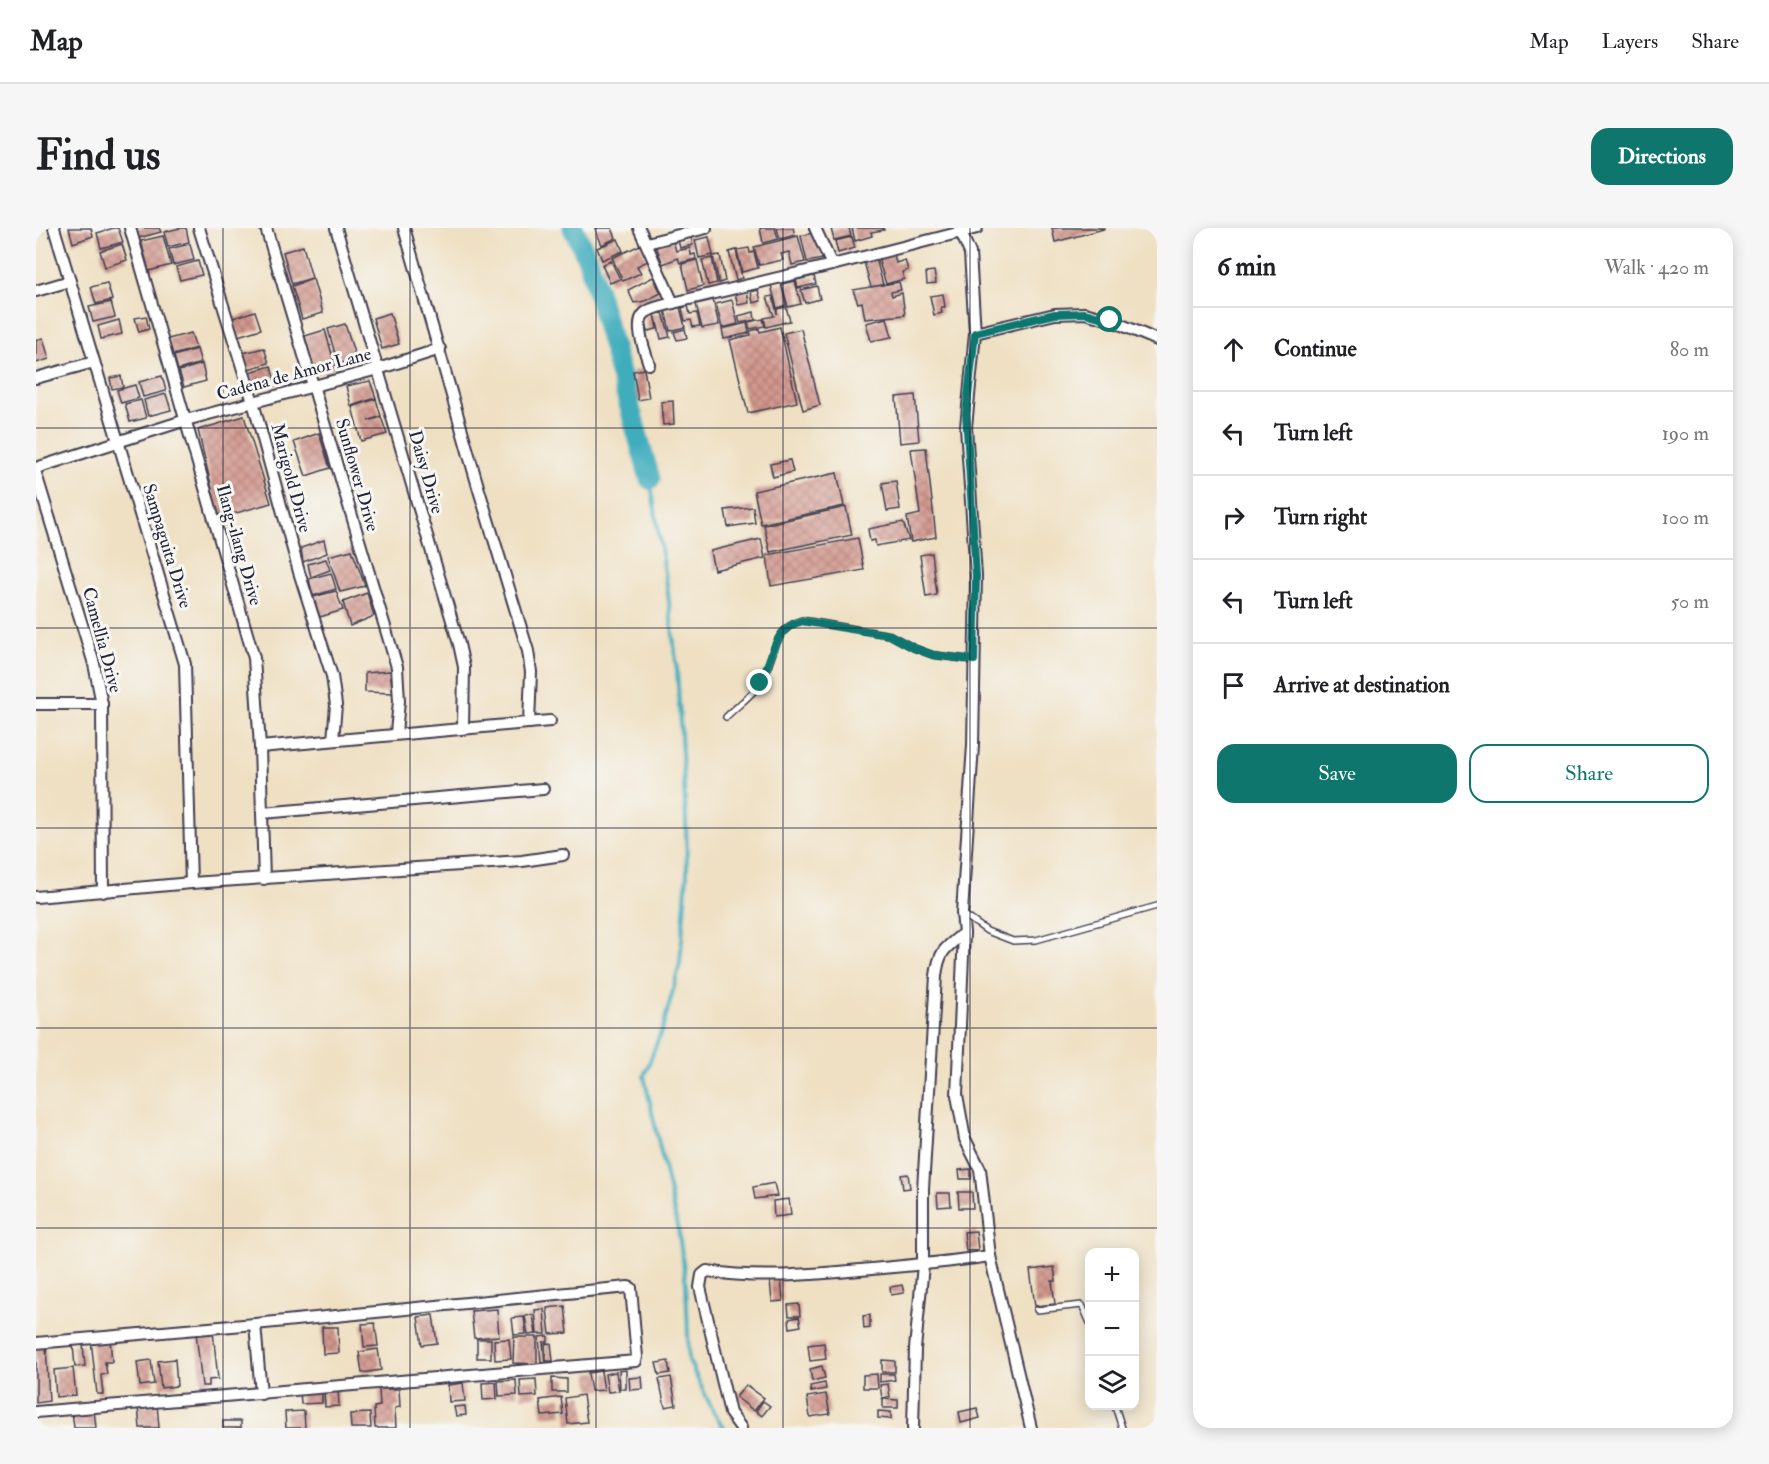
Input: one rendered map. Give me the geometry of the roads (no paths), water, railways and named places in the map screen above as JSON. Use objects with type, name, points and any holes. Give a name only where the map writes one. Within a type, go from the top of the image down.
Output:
[{"type":"street","name":"Sampaguita Drive","points":[[54,228],[185,664],[191,883]]},
{"type":"street","name":"Ilang-ilang Drive","points":[[130,228],[254,658],[260,747],[264,879]]},
{"type":"street","name":"Marigold Drive","points":[[199,228],[253,402],[299,572],[332,676],[336,705],[333,740]]},
{"type":"street","name":"Sunflower Drive","points":[[266,228],[397,667],[399,701],[396,734]]},
{"type":"street","name":"Daisy Drive","points":[[336,228],[459,644],[464,668],[463,728]]},
{"type":"street","points":[[404,228],[528,651],[531,672],[529,723]]},
{"type":"street","points":[[639,228],[673,303]]},
{"type":"street","points":[[646,243],[706,228]]},
{"type":"street","points":[[815,228],[832,265]]},
{"type":"street","points":[[649,363],[640,321],[648,311],[960,230],[977,228]]},
{"type":"street","points":[[960,230],[970,253],[975,333],[966,414],[976,576],[973,745],[962,913],[964,933],[957,1095],[965,1139],[980,1169],[990,1256],[1031,1428]]},
{"type":"street","points":[[36,291],[70,281]]},
{"type":"street","points":[[975,333],[1055,314],[1085,313],[1110,320],[1157,340]]},
{"type":"street","name":"Cadena de Amor Lane","points":[[36,468],[186,420],[378,369],[440,349]]},
{"type":"street","points":[[36,378],[94,362]]},
{"type":"street","name":"Camellia Drive","points":[[36,474],[94,664],[102,704],[103,892]]},
{"type":"street","points":[[36,704],[102,704]]},
{"type":"street","points":[[260,747],[550,722]]},
{"type":"street","points":[[262,813],[543,789]]},
{"type":"street","points":[[36,897],[191,883],[522,861],[563,855]]},
{"type":"street","points":[[913,1428],[915,1349],[923,1265],[923,1189],[936,976],[938,958],[944,949],[964,933]]},
{"type":"street","points":[[741,1428],[730,1413],[700,1287],[702,1275],[707,1271],[734,1276],[779,1276],[923,1265],[990,1256]]},
{"type":"street","points":[[36,1343],[628,1287],[631,1288],[637,1357],[636,1361],[36,1412]]},
{"type":"street","points":[[255,1324],[261,1394]]},
{"type":"lane","points":[[726,717],[760,683],[780,634],[793,623],[802,621],[890,635],[933,655],[974,660]]},
{"type":"lane","points":[[962,913],[987,931],[1013,941],[1036,940],[1157,906]]},
{"type":"lane","points":[[1036,1310],[1082,1305],[1085,1313]]},
{"type":"lane","points":[[1116,1410],[1122,1428]]},
{"type":"waterway","points":[[573,228],[588,259],[650,479]]},
{"type":"waterway","points":[[650,479],[667,585],[677,670],[687,874],[680,964],[663,1027],[644,1076],[679,1234],[686,1284],[689,1361],[714,1413],[724,1428]]}]
